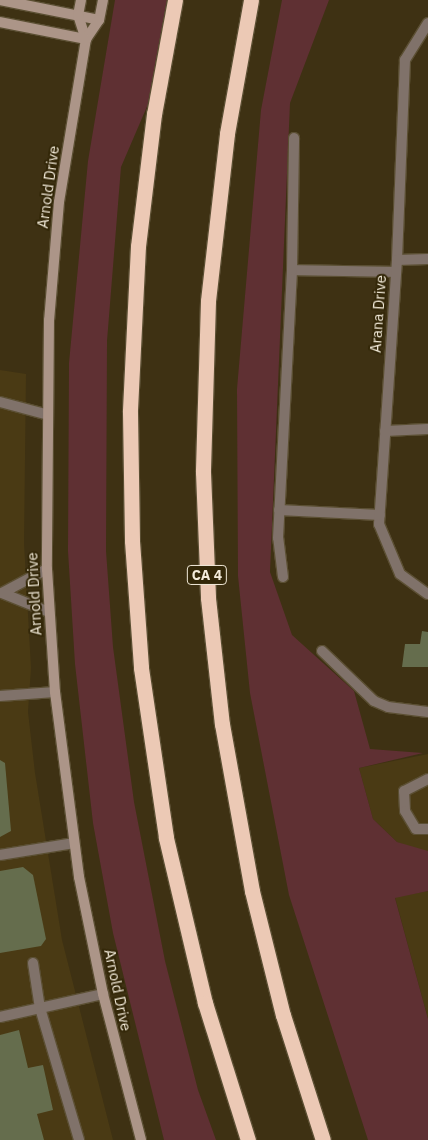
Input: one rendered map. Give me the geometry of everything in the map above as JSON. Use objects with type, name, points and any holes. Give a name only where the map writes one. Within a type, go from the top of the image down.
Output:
[{"type":"highway","points":[[176,0],[153,124],[138,254],[130,404],[132,549],[142,668],[166,838],[205,1003],[248,1140]]},
{"type":"highway","name":"CA 4","points":[[251,0],[226,142],[208,301],[203,472],[208,598],[223,732],[250,883],[283,1015],[323,1140]]},
{"type":"street","points":[[0,0],[99,20]]},
{"type":"street","name":"Arnold Drive","points":[[81,0],[78,15],[86,39]]},
{"type":"street","name":"Arnold Drive","points":[[103,0],[99,20],[86,39],[59,202],[45,414],[47,570],[55,692],[74,843],[103,994],[141,1140]]},
{"type":"street","points":[[0,22],[86,39]]},
{"type":"street","name":"Arana Drive","points":[[428,23],[405,60],[398,260],[395,272],[379,524],[400,574],[428,594]]},
{"type":"street","points":[[283,577],[279,510],[292,270],[294,138]]},
{"type":"street","points":[[398,260],[428,259]]},
{"type":"street","points":[[292,270],[395,272]]},
{"type":"street","points":[[0,402],[45,414]]},
{"type":"street","points":[[385,431],[428,429]]},
{"type":"street","points":[[279,510],[380,515]]},
{"type":"street","points":[[1,593],[47,570]]},
{"type":"street","points":[[1,593],[49,612]]},
{"type":"street","points":[[322,651],[374,701],[388,707],[428,712]]},
{"type":"street","points":[[0,696],[55,692]]},
{"type":"street","points":[[428,779],[404,790],[405,811],[416,829],[428,829]]},
{"type":"street","points":[[0,855],[74,843]]},
{"type":"street","points":[[33,963],[40,1008],[79,1140]]},
{"type":"street","points":[[0,1017],[103,994]]},
{"type":"shaded area","points":[[115,0],[175,0],[161,74],[121,167],[107,341],[106,551],[113,647],[134,802],[165,961],[198,1090],[216,1140],[164,1140],[113,933],[93,823],[75,664],[68,551],[69,363],[88,161]]},
{"type":"shaded area","points":[[282,0],[329,0],[290,103],[270,572],[292,635],[354,691],[370,749],[423,753],[359,768],[373,819],[397,842],[428,851],[428,891],[395,898],[428,1019],[428,1140],[368,1140],[289,895],[250,693],[238,576],[237,389],[261,110]]},
{"type":"shaded area","points":[[0,370],[26,374],[24,543],[31,668],[28,712],[35,773],[62,940],[113,1140],[0,1140]]},
{"type":"shaded area","points":[[428,754],[428,851],[421,851],[397,842],[373,819],[359,768]]},
{"type":"shaded area","points":[[428,891],[428,1019],[395,897]]},
{"type":"building","points":[[422,631],[428,632],[428,667],[402,667],[405,644],[420,644]]},
{"type":"building","points":[[0,760],[5,763],[11,831],[0,837]]},
{"type":"building","points":[[23,867],[33,875],[46,939],[41,946],[0,953],[0,871]]},
{"type":"building","points":[[19,1030],[28,1068],[43,1065],[53,1110],[37,1114],[44,1140],[0,1140],[0,1035]]}]
